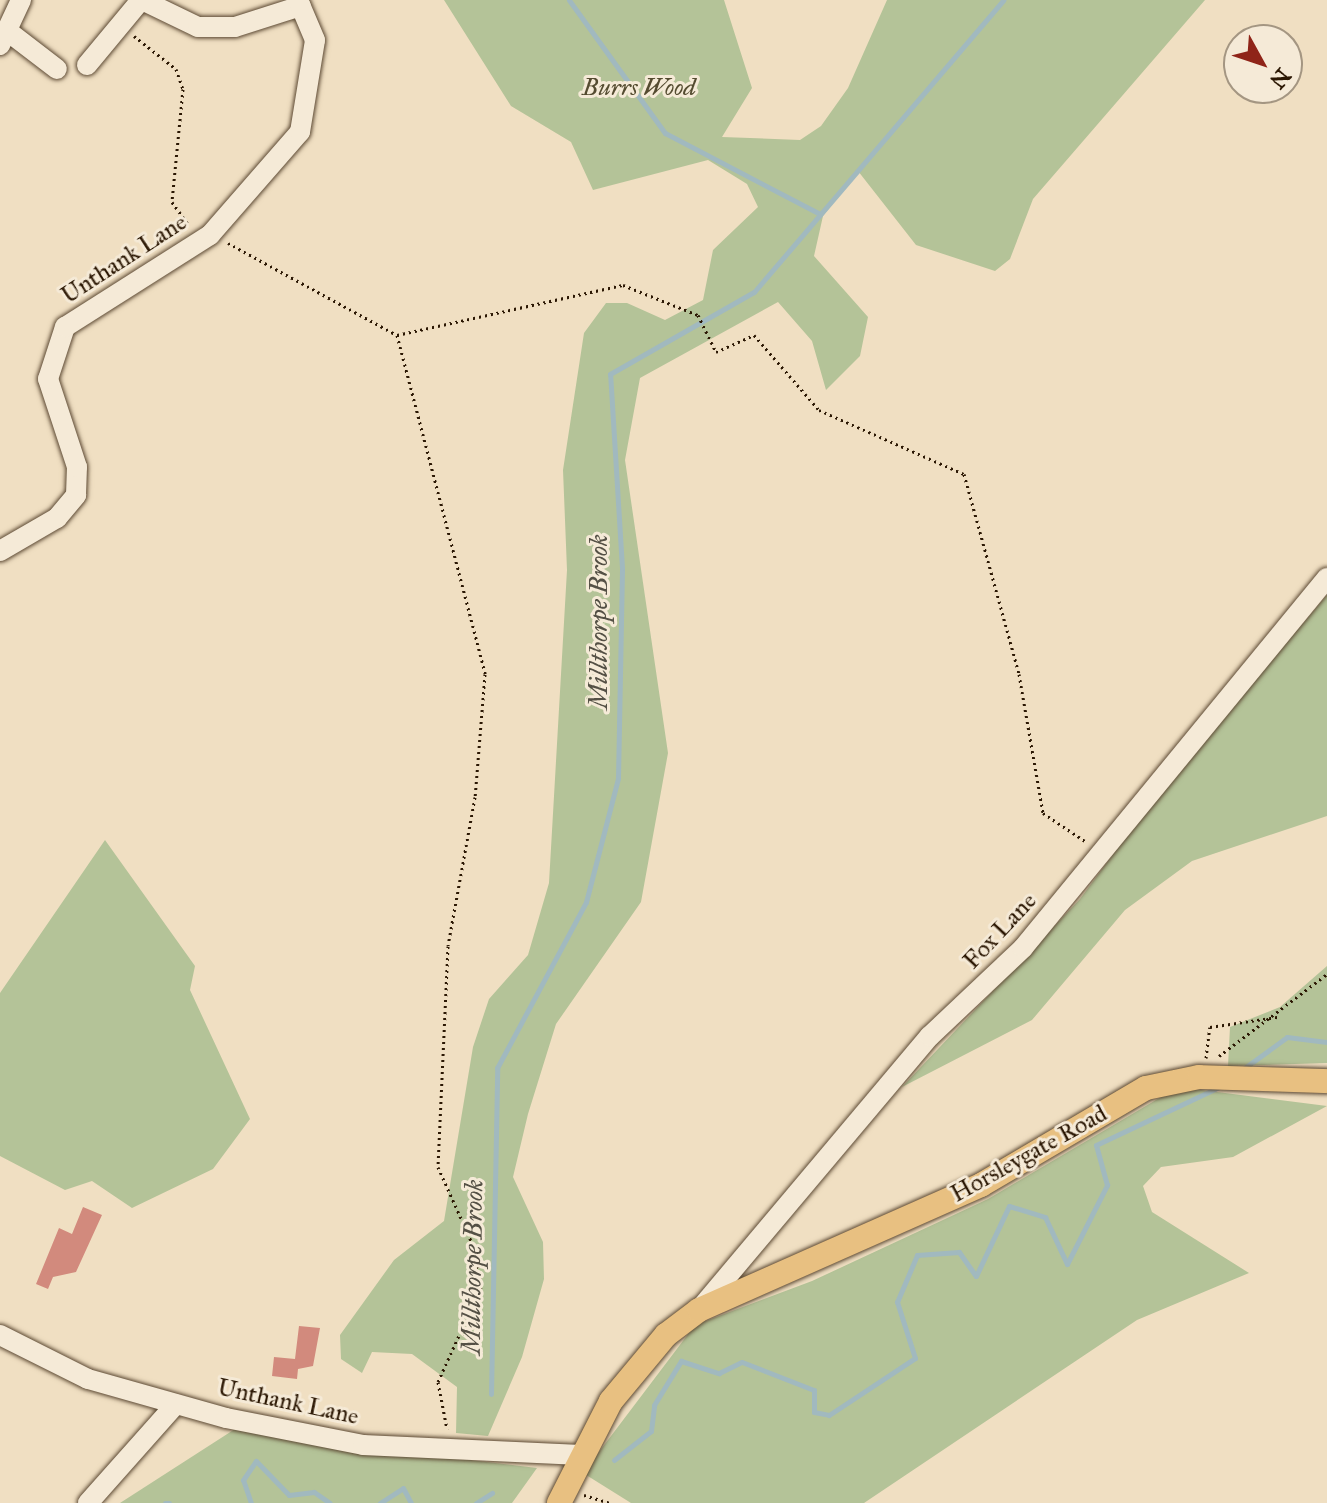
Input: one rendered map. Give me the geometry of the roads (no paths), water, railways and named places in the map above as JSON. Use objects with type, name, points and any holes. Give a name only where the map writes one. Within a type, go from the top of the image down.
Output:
[{"type":"main road","name":"Horsleygate Road","points":[[563,1496],[581,1455],[629,1379],[699,1310],[981,1185],[1146,1088],[1199,1077],[1327,1081]]},
{"type":"street","points":[[21,0],[5,39],[57,69]]},
{"type":"street","points":[[87,65],[141,0],[198,27],[235,27],[299,3]]},
{"type":"street","name":"Unthank Lane","points":[[0,551],[57,518],[76,495],[77,467],[48,379],[65,327],[206,238],[300,132],[315,40],[299,3]]},
{"type":"street","name":"Fox Lane","points":[[699,1310],[738,1260],[930,1036],[1023,948],[1327,578]]},
{"type":"street","points":[[738,1260],[757,1283]]},
{"type":"street","name":"Unthank Lane","points":[[0,1335],[88,1379],[176,1404],[363,1445],[581,1455]]},
{"type":"street","points":[[88,1503],[176,1404]]},
{"type":"waterway","points":[[569,0],[665,133],[820,214]]},
{"type":"waterway","name":"Millthorpe Brook","points":[[491,1394],[497,1068],[586,902],[618,778],[622,568],[610,374],[754,292],[1003,0]]},
{"type":"waterway","points":[[1243,1069],[1287,1037],[1327,1042]]},
{"type":"waterway","points":[[614,1460],[651,1431],[654,1405],[681,1361],[719,1373],[742,1362],[814,1390],[814,1412],[829,1415],[915,1358],[897,1302],[917,1255],[959,1252],[976,1276],[1009,1206],[1045,1217],[1067,1264],[1107,1185],[1096,1145],[1219,1087]]},
{"type":"waterway","name":"Millthorpe Brook","points":[[251,1503],[243,1480],[256,1461],[289,1495],[314,1492],[330,1503]]},
{"type":"waterway","name":"Millthorpe Brook","points":[[380,1503],[403,1488],[411,1503]]},
{"type":"waterway","name":"Millthorpe Brook","points":[[476,1503],[492,1493]]},
{"type":"park label","name":"Burrs Wood","points":[[639,88]]}]
